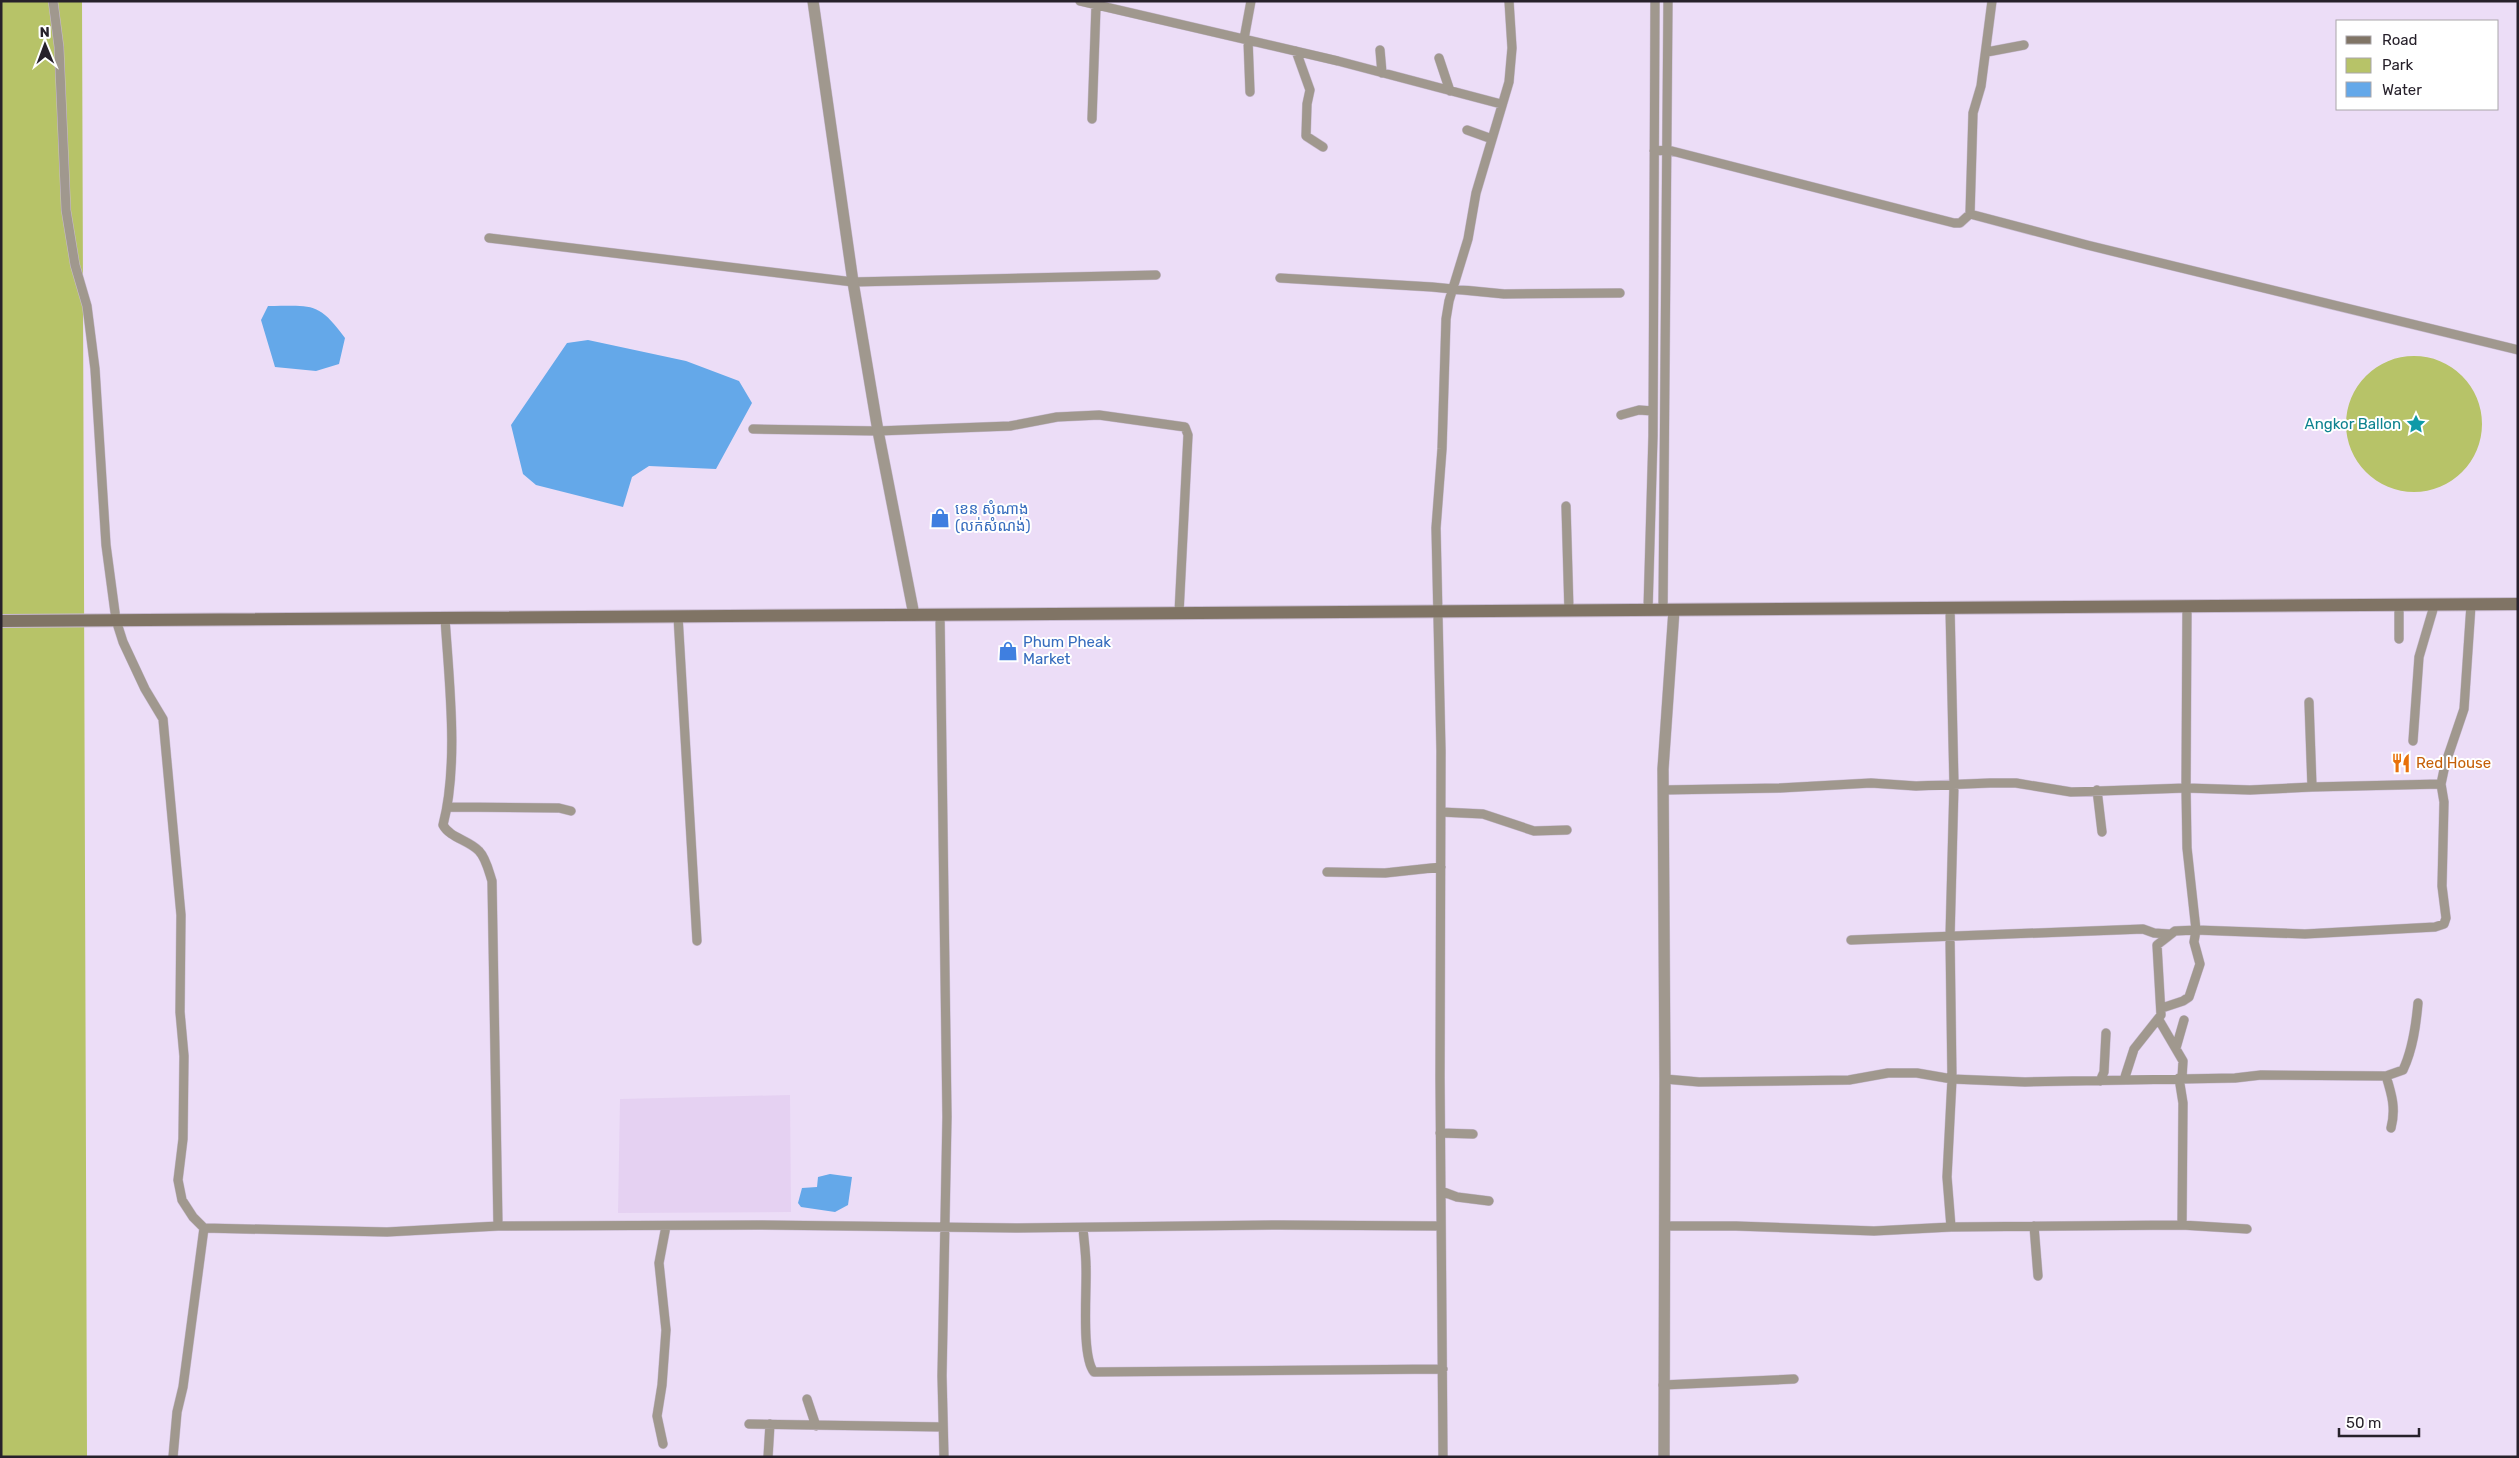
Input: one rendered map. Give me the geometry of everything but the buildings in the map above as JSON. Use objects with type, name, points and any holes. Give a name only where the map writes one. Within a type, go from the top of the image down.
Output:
[{"type":"main road","points":[[1,621],[2518,604]]},
{"type":"street","points":[[53,1],[59,47],[68,226],[75,265],[87,306],[95,369],[105,536],[116,620],[123,642],[145,689],[163,719],[180,915],[180,1012],[184,1056],[183,1139],[178,1180],[182,1200],[193,1217],[204,1228],[387,1232],[498,1226],[1082,1228],[1441,1226]]},
{"type":"street","points":[[812,1],[853,282],[878,431],[914,615]]},
{"type":"street","points":[[1080,1],[1296,51],[1501,104]]},
{"type":"street","points":[[1250,92],[1246,39],[1251,1]]},
{"type":"street","points":[[1443,1457],[1440,1133],[1441,812],[1436,528],[1442,449],[1446,319],[1449,301],[1468,239],[1476,193],[1509,82],[1511,63],[1509,1]]},
{"type":"street","points":[[1655,1],[1661,151],[1668,610],[1663,790],[1666,1078],[1664,1457]]},
{"type":"street","points":[[1648,610],[1661,151],[1668,1]]},
{"type":"street","points":[[1661,151],[1954,224],[1960,223],[1970,214],[1973,113],[1981,86],[1987,52],[1992,1]]},
{"type":"street","points":[[1092,119],[1096,6]]},
{"type":"street","points":[[1987,52],[2024,45]]},
{"type":"street","points":[[1380,50],[1382,73]]},
{"type":"street","points":[[1296,51],[1310,90],[1307,104],[1306,136],[1323,147]]},
{"type":"street","points":[[1439,58],[1450,91]]},
{"type":"street","points":[[1467,130],[1492,139]]},
{"type":"street","points":[[1970,214],[2087,245],[2518,350]]},
{"type":"street","points":[[489,238],[853,282],[1156,275]]},
{"type":"street","points":[[1280,278],[1504,294],[1620,293]]},
{"type":"street","points":[[1621,414],[1639,410],[1653,411]]},
{"type":"street","points":[[753,430],[878,431],[1010,426],[1057,417],[1081,416],[1107,416],[1185,427],[1188,435],[1179,613]]},
{"type":"street","points":[[1566,506],[1569,611]]},
{"type":"street","points":[[2399,639],[2400,605]]},
{"type":"street","points":[[2124,1080],[2134,1049],[2158,1020],[2162,1008],[2158,981],[2157,945],[2169,934],[2183,929],[2305,934],[2416,929],[2444,924],[2446,918],[2442,886],[2444,802],[2441,784],[2445,765],[2464,709],[2471,605]]},
{"type":"street","points":[[2162,1008],[2183,1002],[2188,997],[2200,964],[2194,942],[2196,930],[2187,848],[2187,606]]},
{"type":"street","points":[[2414,741],[2419,657],[2434,606]]},
{"type":"street","points":[[1950,608],[1954,785],[1950,937],[1952,1079],[1947,1177],[1952,1227]]},
{"type":"street","points":[[940,615],[947,1117],[944,1227],[944,1457]]},
{"type":"street","points":[[678,616],[697,941]]},
{"type":"street","points":[[445,618],[452,719],[448,807],[443,825],[446,831],[464,839],[481,852],[492,881],[498,1226]]},
{"type":"street","points":[[2309,702],[2312,787]]},
{"type":"street","points":[[1663,790],[1780,788],[1871,783],[1954,785],[2016,783],[2071,792],[2186,788],[2250,790],[2441,784]]},
{"type":"street","points":[[2097,790],[2102,832]]},
{"type":"street","points":[[448,807],[559,808],[572,811]]},
{"type":"street","points":[[1441,812],[1483,814],[1534,831],[1567,830]]},
{"type":"street","points":[[1327,872],[1385,873],[1441,867]]},
{"type":"street","points":[[1851,940],[2143,930],[2169,934]]},
{"type":"street","points":[[1666,1078],[1699,1082],[1849,1080],[1898,1072],[1952,1079],[2025,1082],[2261,1075],[2386,1076],[2403,1070],[2407,1063],[2416,1028],[2418,1003]]},
{"type":"street","points":[[2158,1020],[2183,1061],[2180,1078],[2183,1103],[2182,1225]]},
{"type":"street","points":[[2176,1048],[2184,1020]]},
{"type":"street","points":[[2100,1081],[2104,1072],[2106,1033]]},
{"type":"street","points":[[2386,1076],[2392,1095],[2394,1114],[2391,1128]]},
{"type":"street","points":[[1440,1133],[1473,1134]]},
{"type":"street","points":[[1441,1191],[1457,1197],[1488,1201]]},
{"type":"street","points":[[1665,1226],[1736,1226],[1874,1231],[1952,1227],[2182,1225],[2247,1229]]},
{"type":"street","points":[[663,1444],[657,1416],[662,1385],[666,1330],[659,1263],[666,1226]]},
{"type":"street","points":[[2034,1226],[2038,1276]]},
{"type":"street","points":[[172,1457],[176,1412],[183,1387],[204,1228]]},
{"type":"street","points":[[1082,1228],[1086,1265],[1087,1344],[1089,1366],[1094,1372],[1443,1369]]},
{"type":"street","points":[[1663,1385],[1794,1379]]},
{"type":"street","points":[[807,1399],[816,1426]]},
{"type":"street","points":[[749,1424],[943,1427]]},
{"type":"street","points":[[768,1457],[770,1424]]},
{"type":"shaded area","points":[[790,1095],[791,1212],[618,1213],[620,1099]]},
{"type":"green space","points":[[1,1],[82,1],[87,1457],[1,1457]]},
{"type":"green space","points":[[2414,356],[2440,361],[2462,376],[2477,398],[2482,424],[2477,450],[2462,472],[2440,487],[2414,492],[2388,487],[2366,472],[2351,450],[2346,424],[2351,398],[2366,376],[2388,361]]},
{"type":"water","points":[[268,306],[305,306],[313,308],[328,317],[345,338],[339,364],[316,371],[275,367],[261,320]]},
{"type":"water","points":[[588,340],[686,361],[739,381],[752,403],[716,469],[649,466],[632,477],[623,507],[536,485],[523,474],[511,425],[567,343]]},
{"type":"water","points":[[830,1174],[852,1177],[848,1205],[835,1212],[801,1207],[798,1203],[802,1188],[817,1187],[818,1177]]},
{"type":"place","name":"Angkor Ballon","points":[[2416,424]]},
{"type":"place","name":"ខេន សំណាង (លក់សំណង់)","points":[[940,518]]},
{"type":"place","name":"Phum Pheak Market","points":[[1008,651]]},
{"type":"place","name":"Red House","points":[[2401,763]]}]
